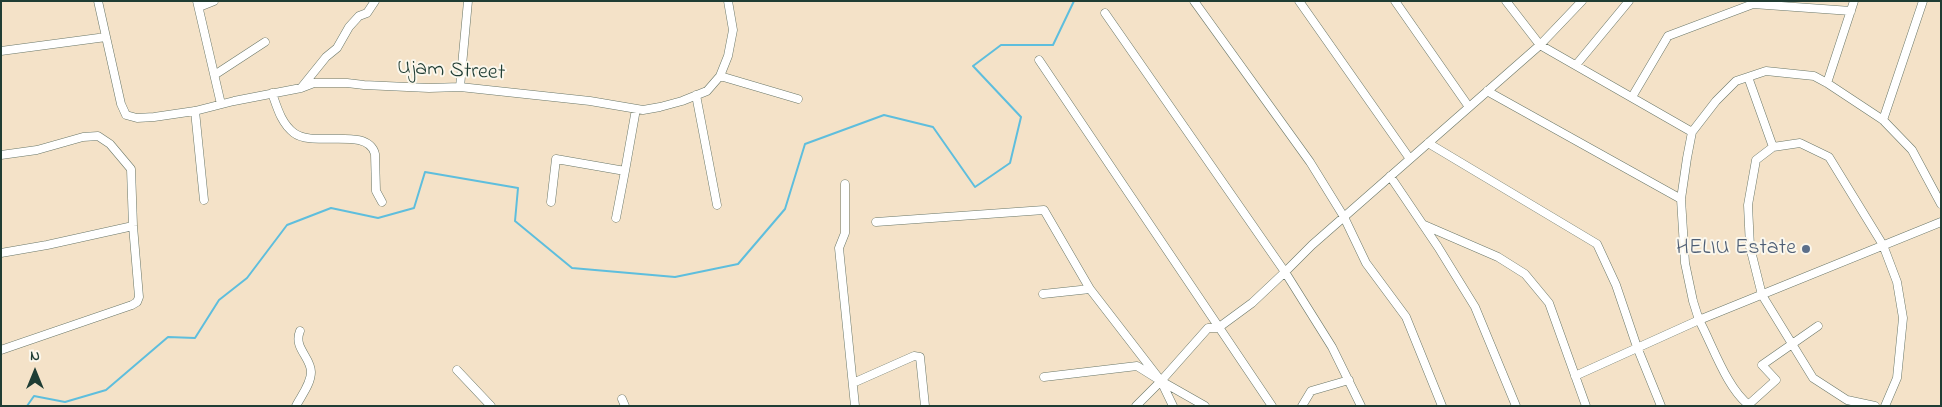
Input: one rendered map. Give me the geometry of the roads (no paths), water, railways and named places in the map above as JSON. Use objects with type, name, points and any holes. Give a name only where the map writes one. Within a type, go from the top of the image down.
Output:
[{"type":"street","points":[[2,49],[106,38],[98,1]]},
{"type":"street","points":[[214,1],[198,4],[222,104]]},
{"type":"street","points":[[301,88],[326,57],[337,48],[358,16],[367,12],[375,1]]},
{"type":"street","points":[[460,87],[468,1]]},
{"type":"street","name":"Ujam Street","points":[[106,38],[116,88],[124,113],[129,116],[154,117],[195,110],[272,92],[301,88],[314,83],[429,88],[460,87],[643,110],[660,107],[696,95],[707,90],[720,76],[728,56],[734,30],[728,1]]},
{"type":"street","points":[[1194,1],[1310,162],[1344,217],[1366,263],[1406,317],[1442,406]]},
{"type":"street","points":[[1300,1],[1410,159]]},
{"type":"street","points":[[1395,1],[1469,107]]},
{"type":"street","points":[[1506,1],[1540,45],[1692,132]]},
{"type":"street","points":[[1136,406],[1208,328],[1218,328],[1252,303],[1344,217],[1540,45],[1582,1]]},
{"type":"street","points":[[1576,65],[1629,1]]},
{"type":"street","points":[[1827,83],[1854,1]]},
{"type":"street","points":[[1883,120],[1923,1]]},
{"type":"street","points":[[1632,97],[1668,36],[1753,4],[1851,11]]},
{"type":"street","points":[[1105,13],[1285,272],[1332,347],[1361,406]]},
{"type":"street","points":[[216,74],[265,42]]},
{"type":"street","points":[[1039,60],[1272,406]]},
{"type":"street","points":[[1818,326],[1762,366],[1776,380],[1748,406],[1725,375],[1699,320],[1685,263],[1681,200],[1692,132],[1736,81],[1766,71],[1814,76],[1827,83],[1883,120],[1912,150],[1941,204]]},
{"type":"street","points":[[720,76],[798,99]]},
{"type":"street","points":[[1748,77],[1773,147]]},
{"type":"street","points":[[1487,91],[1681,200]]},
{"type":"street","points":[[272,92],[282,119],[296,135],[354,140],[368,144],[373,148],[375,154],[376,190],[382,202]]},
{"type":"street","points":[[696,95],[717,206]]},
{"type":"street","points":[[616,218],[636,109]]},
{"type":"street","points":[[195,110],[204,200]]},
{"type":"street","points":[[1,155],[37,150],[83,136],[98,136],[110,144],[131,169],[133,226],[139,297],[137,302],[132,305],[1,350]]},
{"type":"street","points":[[1428,143],[1597,244],[1616,285],[1637,347],[1661,406]]},
{"type":"street","points":[[1875,406],[1847,400],[1813,378],[1762,294],[1750,247],[1748,206],[1756,160],[1773,147],[1800,144],[1829,157],[1883,245],[1897,282],[1903,318],[1897,378],[1885,406]]},
{"type":"street","points":[[551,202],[556,159],[625,171]]},
{"type":"street","points":[[1390,176],[1424,225],[1475,307],[1516,406]]},
{"type":"street","points":[[845,184],[845,232],[839,248],[855,406]]},
{"type":"street","points":[[876,222],[1044,210],[1090,289],[1161,381],[1173,406]]},
{"type":"street","points":[[1575,376],[1699,320],[1941,222]]},
{"type":"street","points":[[1424,225],[1498,257],[1525,274],[1549,304],[1586,406]]},
{"type":"street","points":[[1,253],[133,226]]},
{"type":"street","points":[[1043,294],[1090,289]]},
{"type":"street","points":[[296,406],[311,375],[310,367],[298,342],[300,331]]},
{"type":"street","points":[[853,384],[914,356],[920,357],[925,406]]},
{"type":"street","points":[[1044,377],[1137,366],[1205,406]]},
{"type":"street","points":[[457,370],[491,406]]},
{"type":"street","points":[[1302,406],[1311,391],[1349,380]]},
{"type":"waterway","points":[[27,406],[34,396],[65,402],[106,390],[168,337],[195,338],[219,300],[247,278],[287,225],[331,208],[378,218],[414,208],[425,172],[518,188],[515,221],[572,268],[675,277],[738,264],[785,209],[805,144],[884,115],[933,127],[975,187],[1010,163],[1021,117],[973,66],[1001,45],[1053,45],[1074,1]]},
{"type":"place","name":"HELIU Estate","points":[[1806,249]]}]
